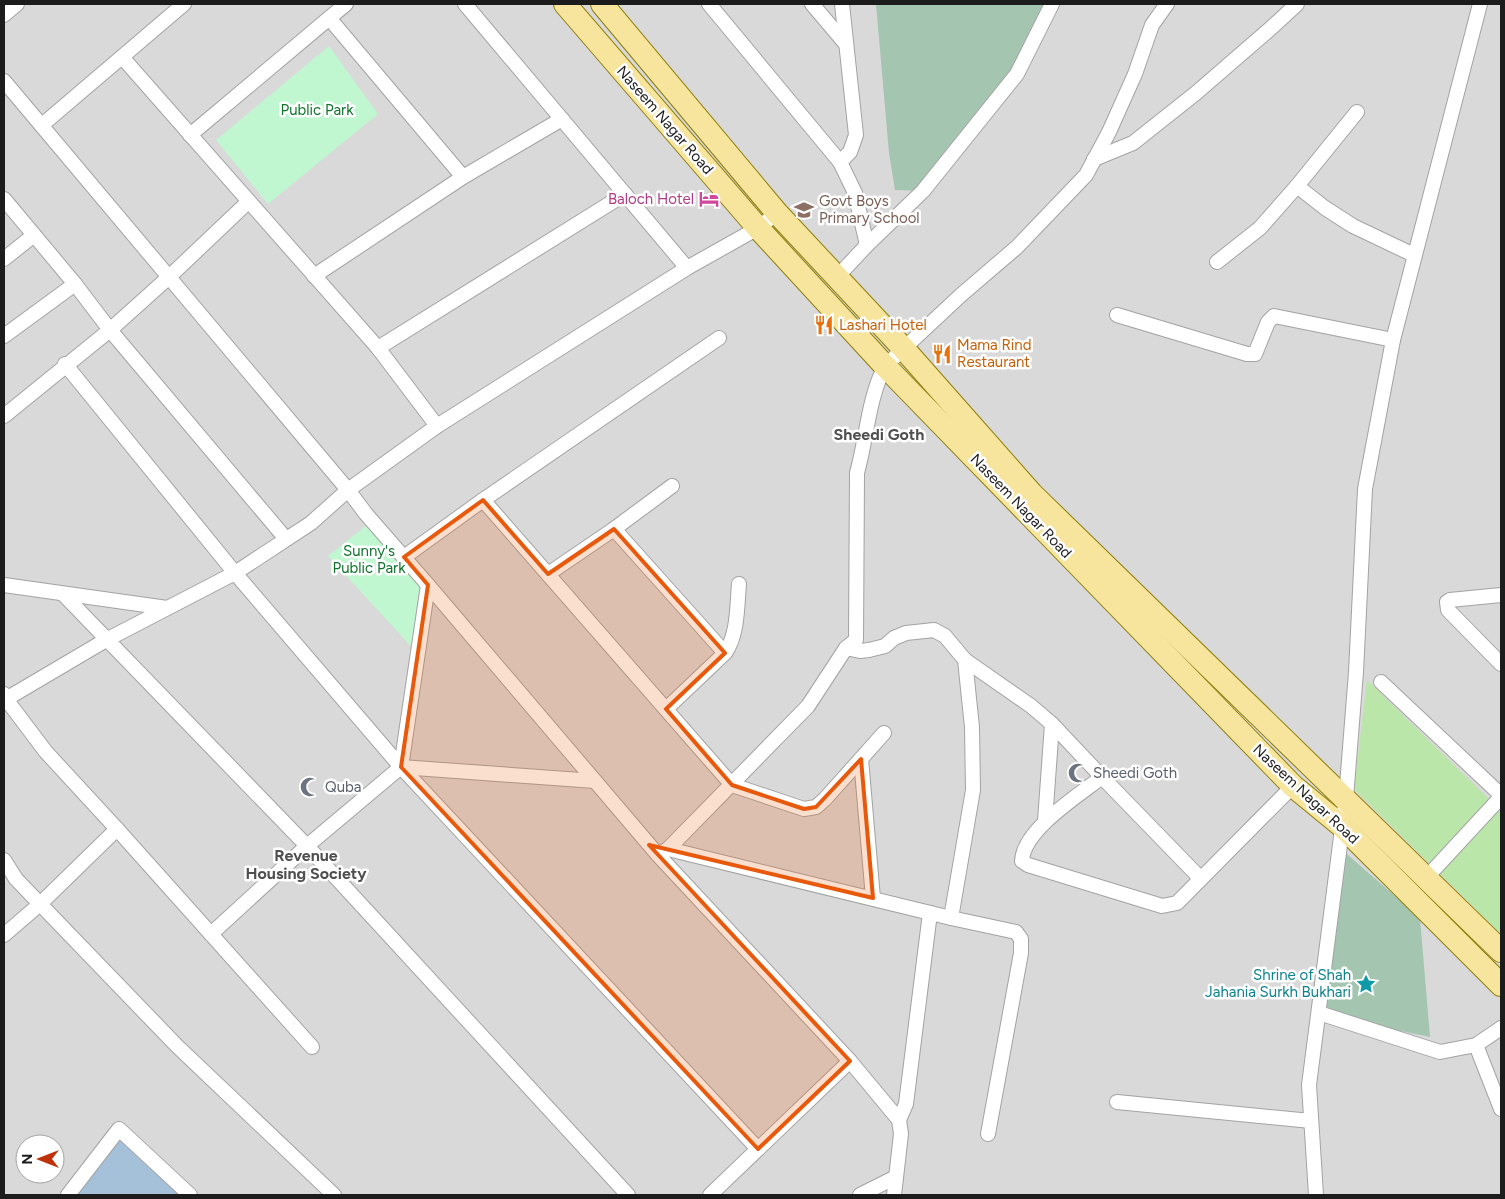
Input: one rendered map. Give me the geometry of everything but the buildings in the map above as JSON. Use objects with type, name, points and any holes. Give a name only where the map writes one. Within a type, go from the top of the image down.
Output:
[{"type":"main road","name":"Naseem Nagar Road","points":[[565,4],[758,228],[885,366],[1293,786],[1343,827],[1501,985]]},
{"type":"main road","name":"Naseem Nagar Road","points":[[602,4],[777,213],[904,349],[1032,494],[1501,951]]},
{"type":"street","points":[[4,15],[17,4]]},
{"type":"street","points":[[42,125],[184,4]]},
{"type":"street","points":[[190,135],[346,4]]},
{"type":"street","points":[[465,4],[687,268]]},
{"type":"street","points":[[709,4],[840,162],[854,193],[867,245]]},
{"type":"street","points":[[812,4],[845,43]]},
{"type":"street","points":[[840,162],[850,152],[856,135],[842,4]]},
{"type":"street","points":[[836,277],[923,191],[1017,74],[1052,4]]},
{"type":"street","points":[[663,852],[732,785],[808,706],[846,648],[856,640],[857,473],[873,397],[879,378],[885,366],[961,295],[1017,247],[1086,175],[1135,74],[1152,25],[1167,4]]},
{"type":"street","points":[[1094,159],[1133,143],[1196,93],[1297,4]]},
{"type":"street","points":[[1316,1195],[1309,1085],[1346,798],[1356,672],[1365,489],[1393,340],[1480,4]]},
{"type":"street","points":[[329,18],[463,177]]},
{"type":"street","points":[[122,57],[378,348],[437,426]]},
{"type":"street","points":[[4,81],[348,490],[366,514],[595,781],[663,852],[850,1061],[899,1120],[901,1134],[894,1195]]},
{"type":"street","points":[[1217,262],[1260,228],[1357,112]]},
{"type":"street","points":[[314,276],[463,177],[562,119]]},
{"type":"street","points":[[1297,186],[1325,208],[1353,226],[1414,255]]},
{"type":"street","points":[[378,348],[625,194]]},
{"type":"street","points":[[4,199],[75,284],[110,330],[286,539]]},
{"type":"street","points":[[4,416],[65,364],[110,330],[248,202]]},
{"type":"street","points":[[312,1047],[46,752],[5,696],[106,640],[235,573],[311,523],[348,490],[437,426],[687,268],[758,228],[777,213]]},
{"type":"street","points":[[4,259],[34,235]]},
{"type":"street","points":[[4,336],[75,284]]},
{"type":"street","points":[[1117,315],[1247,354],[1256,354],[1268,322],[1274,316],[1393,340]]},
{"type":"street","points":[[404,557],[483,500],[719,338]]},
{"type":"street","points":[[65,364],[235,573],[401,766],[758,1149]]},
{"type":"street","points":[[548,574],[672,486]]},
{"type":"street","points":[[483,500],[732,785],[804,809],[816,807],[826,799],[884,734]]},
{"type":"street","points":[[614,529],[725,653]]},
{"type":"street","points":[[666,709],[730,646],[734,629],[739,584]]},
{"type":"street","points":[[4,585],[167,608]]},
{"type":"street","points":[[211,934],[307,846],[401,766],[428,585]]},
{"type":"street","points":[[63,594],[307,846],[628,1195]]},
{"type":"street","points":[[1501,595],[1450,600],[1446,606],[1501,664]]},
{"type":"street","points":[[846,648],[860,651],[886,646],[894,638],[906,633],[934,630],[945,636],[966,660],[1031,706],[1052,724],[1201,879]]},
{"type":"street","points":[[951,918],[973,790],[972,727],[966,660]]},
{"type":"street","points":[[1381,682],[1501,796],[1427,877]]},
{"type":"street","points":[[1045,821],[1052,724]]},
{"type":"street","points":[[860,759],[872,898]]},
{"type":"street","points":[[401,766],[595,781]]},
{"type":"street","points":[[1102,778],[1045,821],[1022,852],[1022,862],[1162,906],[1177,903],[1293,786]]},
{"type":"street","points":[[4,935],[40,904],[117,829]]},
{"type":"street","points":[[663,852],[1016,932],[1021,939],[1021,953],[988,1134]]},
{"type":"street","points":[[4,860],[16,879],[177,1046],[334,1195]]},
{"type":"street","points":[[899,1120],[906,1104],[930,913]]},
{"type":"street","points":[[1319,1012],[1440,1052],[1476,1045],[1501,1028]]},
{"type":"street","points":[[1476,1045],[1501,1109]]},
{"type":"street","points":[[710,1195],[850,1061]]},
{"type":"street","points":[[1117,1102],[1311,1121]]},
{"type":"street","points":[[68,1195],[119,1129],[190,1195]]},
{"type":"street","points":[[860,1195],[896,1177]]},
{"type":"highlighted area","points":[[483,500],[548,574],[614,529],[725,653],[666,709],[732,785],[804,809],[816,807],[861,759],[873,898],[649,845],[850,1061],[758,1149],[401,767],[428,585],[404,557]]},
{"type":"shaded area","points":[[4,4],[1501,4],[1501,1195],[4,1195]]},
{"type":"green space","points":[[876,4],[1034,4],[1050,6],[1017,74],[923,191],[895,190],[889,153]]},
{"type":"green space","name":"Public Park","points":[[329,46],[378,114],[268,204],[216,140]]},
{"type":"green space","name":"Sunny's Public Park","points":[[372,521],[428,585],[418,654],[328,556]]},
{"type":"green space","points":[[1367,680],[1501,811],[1501,934],[1354,789]]},
{"type":"green space","points":[[1340,848],[1420,918],[1430,1037],[1319,1014]]},
{"type":"water","points":[[119,1129],[190,1195],[68,1195]]},
{"type":"place","name":"Baloch Hotel","points":[[709,199]]},
{"type":"place","name":"Govt Boys Primary School","points":[[804,210]]},
{"type":"place","name":"Lashari Hotel","points":[[824,325]]},
{"type":"place","name":"Mama Rind Restaurant","points":[[942,354]]},
{"type":"place","name":"Sheedi Goth","points":[[1078,773]]},
{"type":"place","name":"Quba","points":[[310,787]]},
{"type":"place","name":"Shrine of Shah Jahania Surkh Bukhari","points":[[1366,984]]},
{"type":"district","name":"Sheedi Goth","points":[[879,434]]},
{"type":"district","name":"Revenue Housing Society","points":[[306,864]]}]
